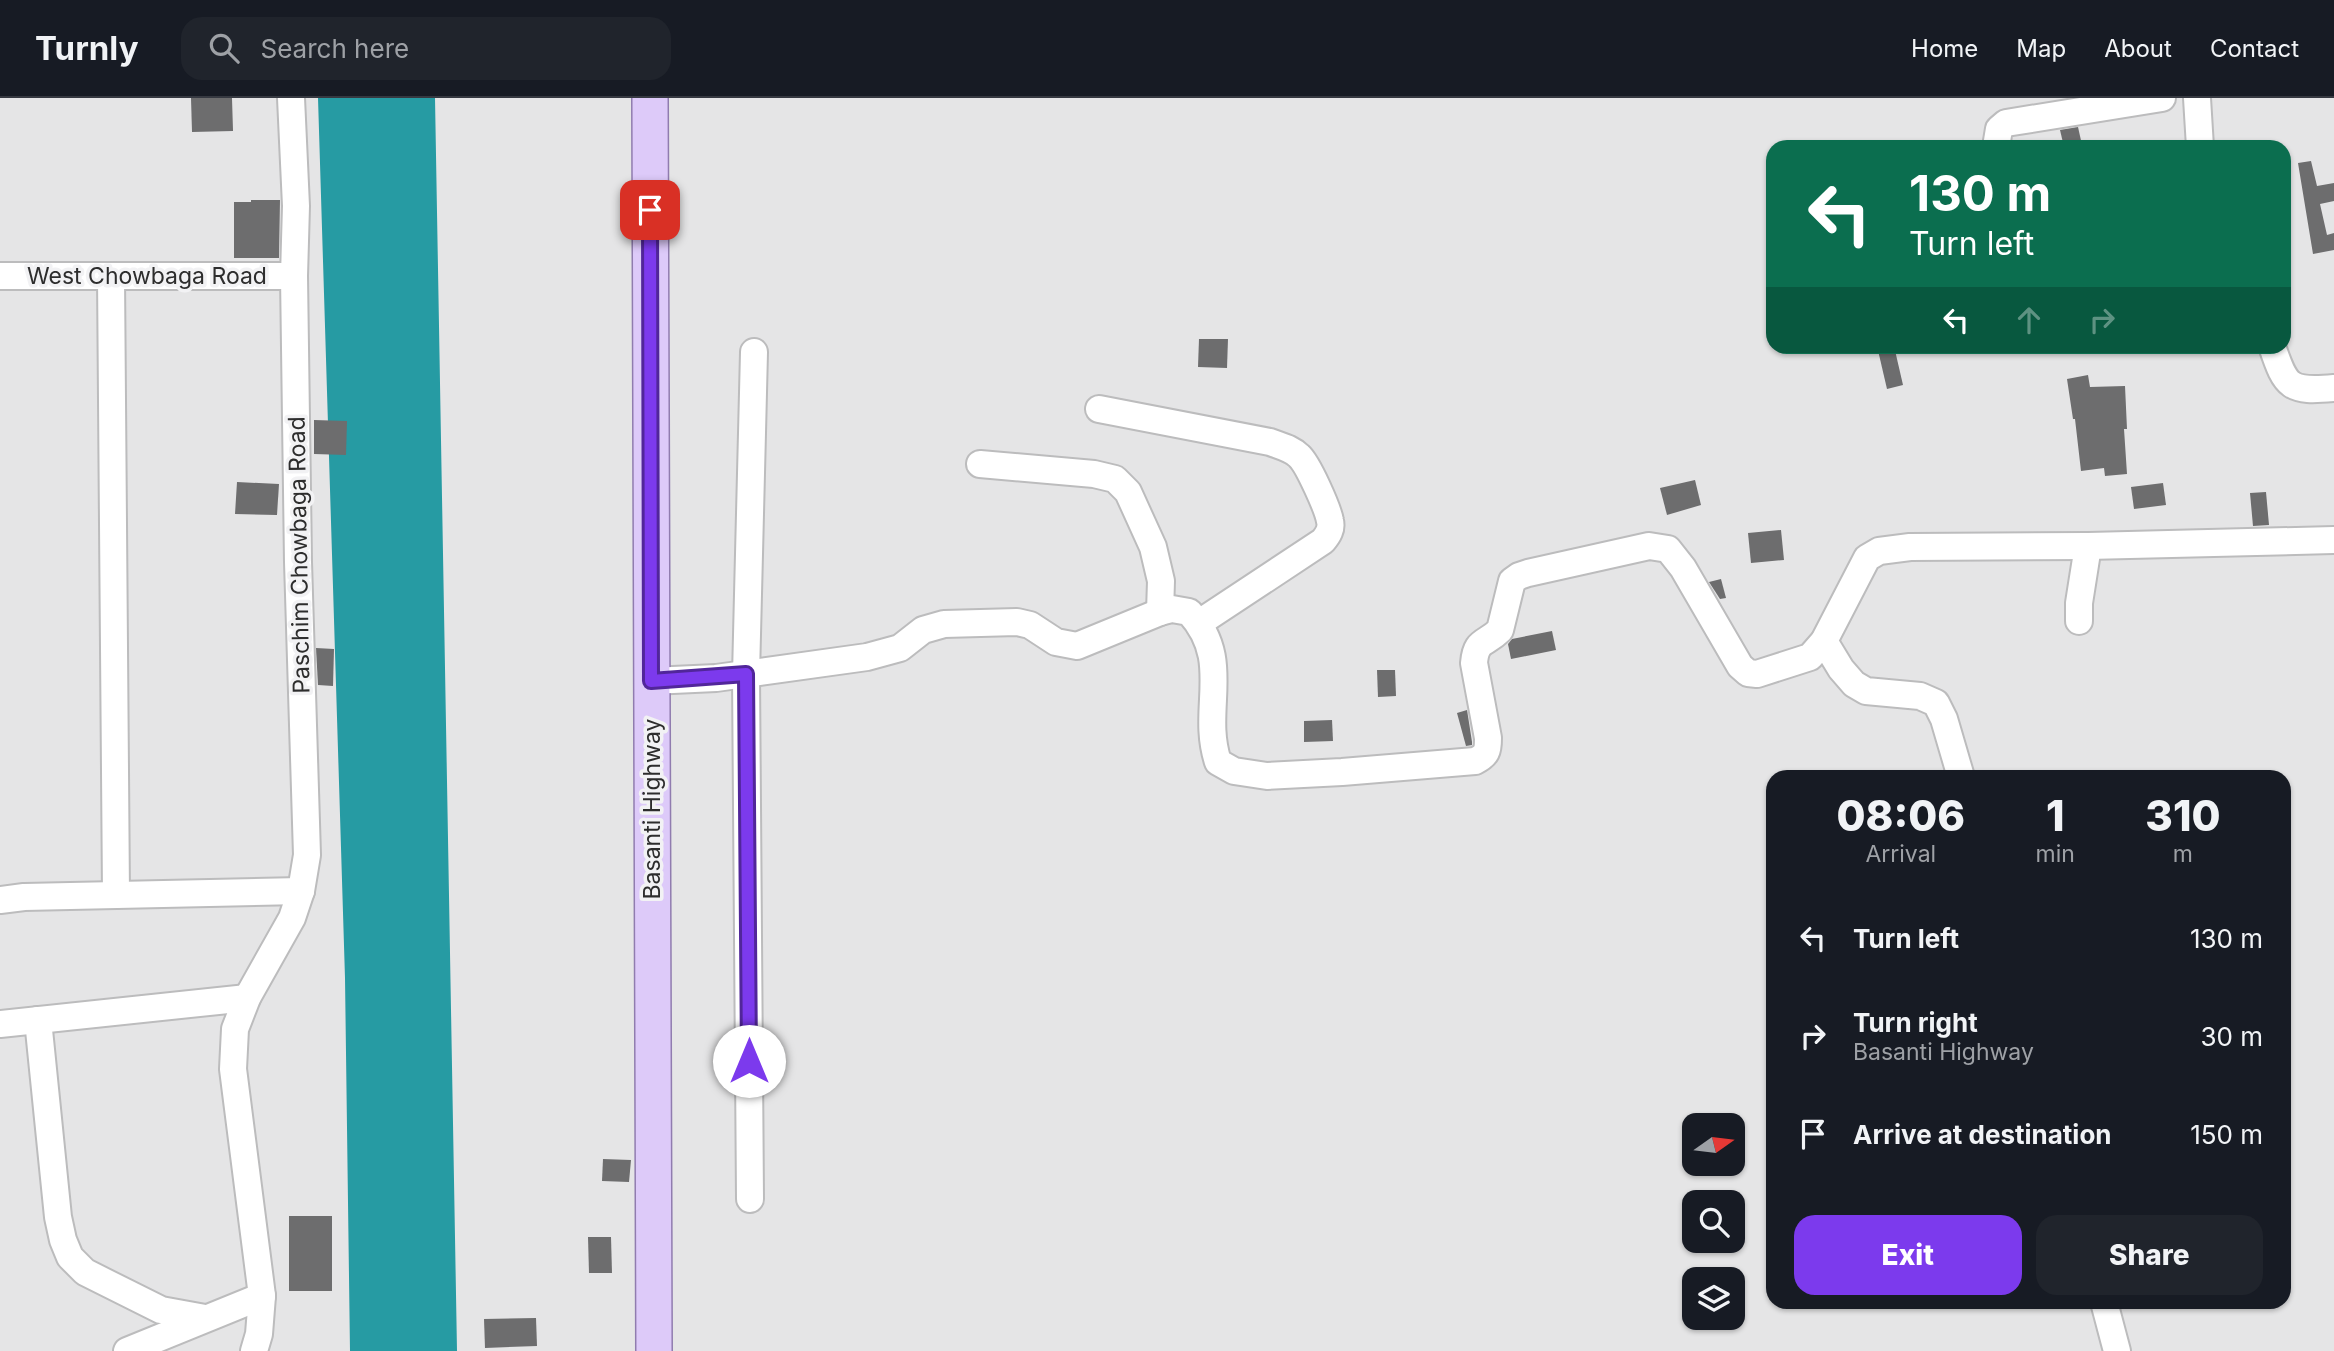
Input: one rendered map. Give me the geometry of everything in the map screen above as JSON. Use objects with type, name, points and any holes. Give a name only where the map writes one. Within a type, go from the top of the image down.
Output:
[{"type":"main road","name":"Basanti Highway","points":[[650,98],[664,681],[654,1351]]},
{"type":"street","name":"Paschim Chowbaga Road","points":[[254,1351],[262,1296],[233,1069],[235,1029],[247,998],[292,918],[301,891],[307,855],[298,548],[294,276],[296,206],[291,98]]},
{"type":"street","points":[[1997,140],[1998,129],[2006,123],[2162,98]]},
{"type":"street","points":[[2197,98],[2200,140]]},
{"type":"street","name":"West Chowbaga Road","points":[[0,276],[294,276]]},
{"type":"street","points":[[111,276],[116,895]]},
{"type":"street","points":[[750,1199],[754,352]]},
{"type":"street","points":[[2275,354],[2281,373],[2292,386],[2306,391],[2334,388]]},
{"type":"street","points":[[1098,409],[1270,442],[1295,453],[1310,474],[1330,522],[1329,532],[1323,541],[1203,630]]},
{"type":"street","points":[[980,464],[1094,474],[1115,479],[1128,492],[1153,547],[1161,581],[1160,612]]},
{"type":"street","points":[[664,681],[753,674],[885,653],[900,648],[923,630],[944,624],[1017,622],[1030,625],[1056,642],[1077,646],[1172,609],[1189,612],[1203,630],[1215,678],[1212,744],[1218,762],[1234,771],[1267,776],[1475,761],[1484,757],[1488,750],[1474,663],[1475,651],[1480,643],[1500,630],[1513,582],[1528,573],[1631,549],[1658,546],[1668,549],[1676,557],[1740,666],[1748,673],[1757,674],[1810,657],[1824,642],[1867,558],[1879,551],[1910,547],[2088,547],[2334,540]]},
{"type":"street","points":[[2079,621],[2079,603],[2088,547]]},
{"type":"street","points":[[1824,642],[1841,669],[1854,684],[1866,691],[1920,696],[1936,703],[1944,719],[1959,770]]},
{"type":"street","points":[[0,900],[24,897],[301,891]]},
{"type":"street","points":[[0,1024],[247,998]]},
{"type":"street","points":[[38,1020],[58,1216],[63,1240],[71,1257],[85,1272],[161,1310],[205,1318]]},
{"type":"street","points":[[127,1351],[262,1296]]},
{"type":"street","points":[[2106,1309],[2118,1351]]},
{"type":"water","points":[[318,98],[435,98],[457,1351],[350,1351],[345,978]]},
{"type":"building","points":[[191,98],[232,98],[233,131],[192,132]]},
{"type":"building","points":[[2078,127],[2081,140],[2062,140],[2060,130]]},
{"type":"building","points":[[2311,161],[2317,186],[2334,183],[2334,201],[2320,204],[2327,235],[2334,233],[2334,250],[2313,254],[2298,163]]},
{"type":"building","points":[[280,200],[279,258],[234,258],[234,202]]},
{"type":"building","points":[[1199,339],[1228,339],[1227,368],[1198,367]]},
{"type":"building","points":[[1879,354],[1896,354],[1903,385],[1887,389]]},
{"type":"building","points":[[2088,375],[2090,387],[2125,386],[2127,474],[2105,476],[2104,468],[2081,471],[2067,379]]},
{"type":"building","points":[[314,420],[347,421],[346,455],[314,454]]},
{"type":"building","points":[[1695,480],[1701,505],[1667,515],[1660,488]]},
{"type":"building","points":[[237,482],[279,484],[277,515],[235,514]]},
{"type":"building","points":[[2163,483],[2166,505],[2134,509],[2131,487]]},
{"type":"building","points":[[2266,492],[2269,525],[2253,526],[2250,493]]},
{"type":"building","points":[[1781,530],[1784,560],[1751,563],[1748,533]]},
{"type":"building","points":[[1721,579],[1726,598],[1720,599],[1709,582]]},
{"type":"building","points":[[1552,631],[1556,650],[1511,659],[1508,644],[1512,639]]},
{"type":"building","points":[[316,648],[334,649],[333,686],[318,685]]},
{"type":"building","points":[[1377,670],[1395,670],[1396,696],[1378,697]]},
{"type":"building","points":[[1467,710],[1472,745],[1466,746],[1457,713]]},
{"type":"building","points":[[1332,720],[1333,741],[1304,742],[1304,721]]},
{"type":"building","points":[[603,1159],[631,1160],[629,1182],[602,1181]]},
{"type":"building","points":[[289,1216],[332,1216],[332,1291],[289,1291]]},
{"type":"building","points":[[588,1237],[611,1237],[612,1273],[589,1273]]},
{"type":"building","points":[[536,1318],[537,1346],[485,1348],[484,1319]]},
{"type":"route","points":[[650,210],[651,681],[746,674],[749,1061]]}]
